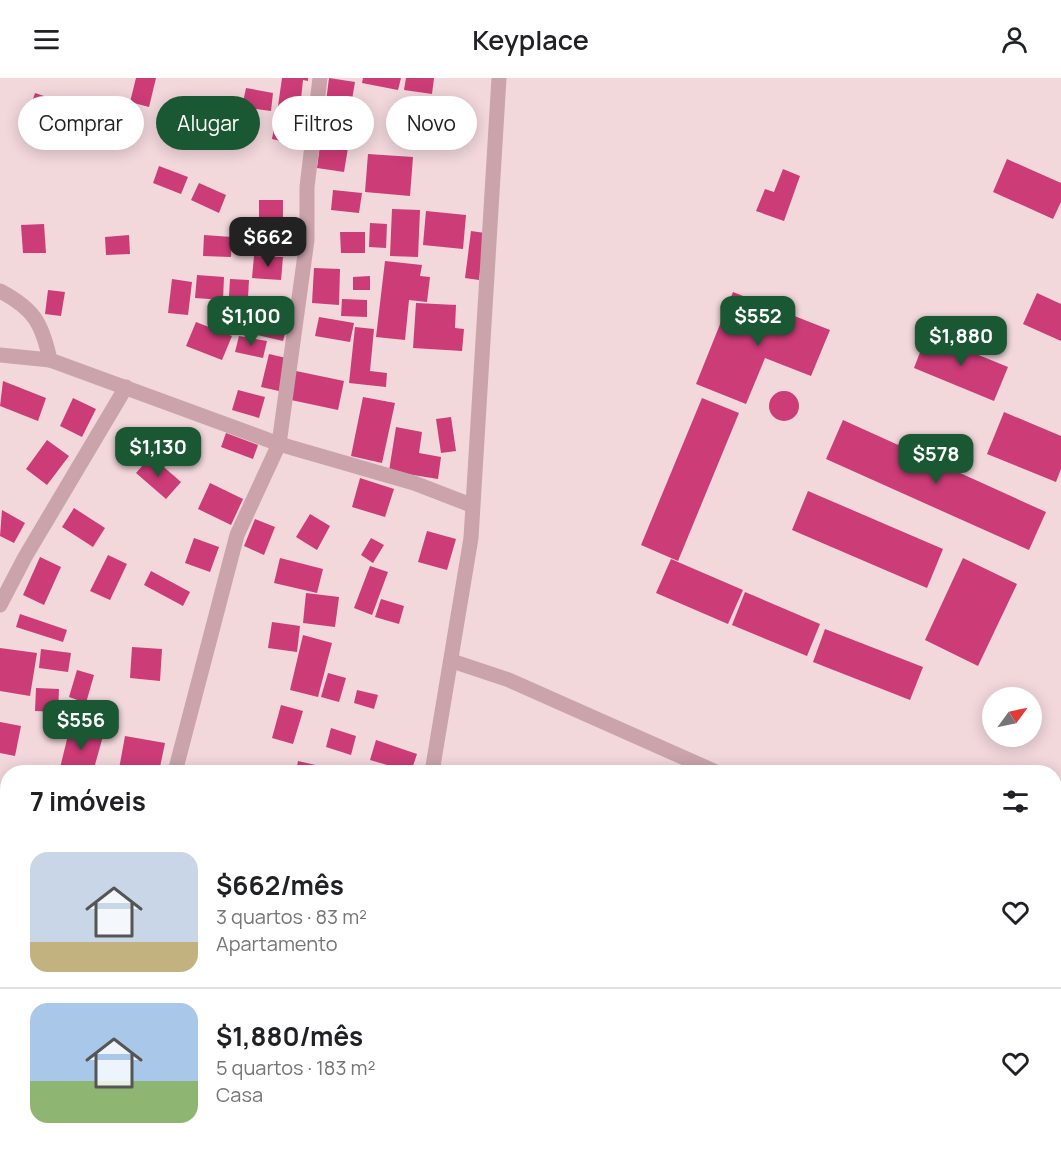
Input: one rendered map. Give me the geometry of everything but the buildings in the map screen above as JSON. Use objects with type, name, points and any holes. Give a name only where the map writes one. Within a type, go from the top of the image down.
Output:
[{"type":"street","points":[[177,765],[237,535],[279,444],[307,240],[307,187],[320,78]]},
{"type":"street","points":[[433,765],[471,538],[471,506],[498,78]]},
{"type":"street","points":[[0,291],[31,311],[44,332],[50,360]]},
{"type":"street","points":[[0,355],[50,360],[279,444],[414,483],[471,506]]},
{"type":"street","points":[[0,605],[25,557],[126,387]]},
{"type":"street","points":[[452,661],[509,680],[700,765]]}]
